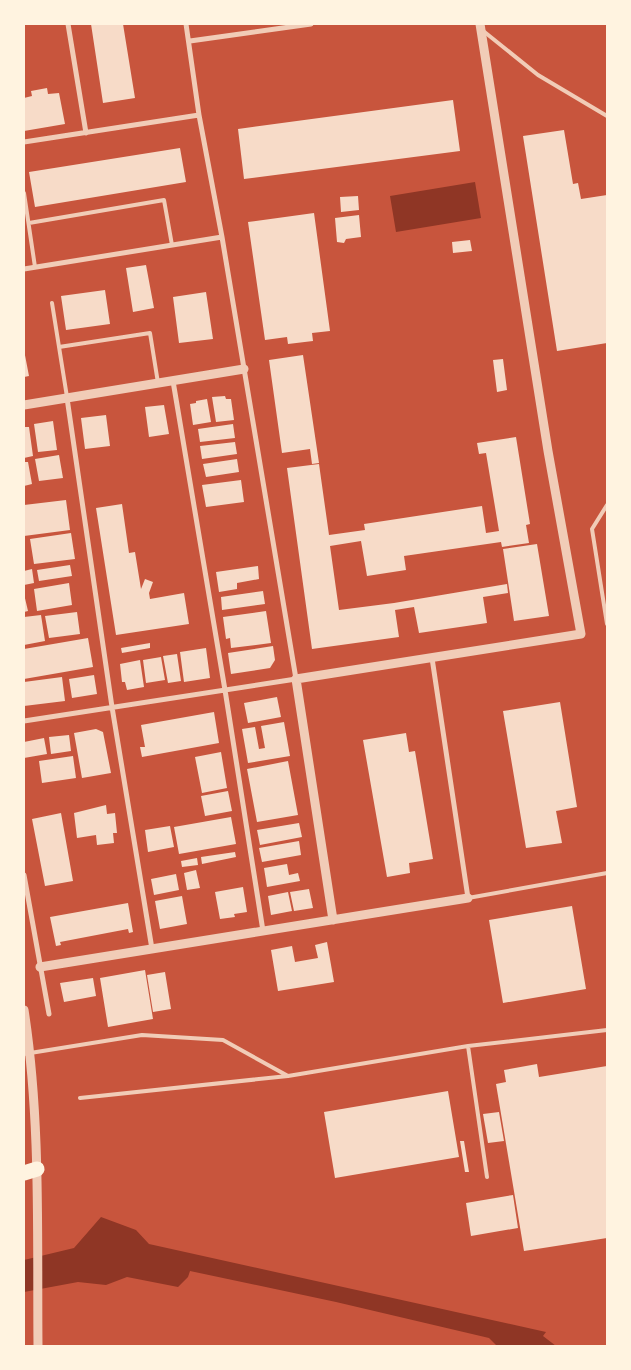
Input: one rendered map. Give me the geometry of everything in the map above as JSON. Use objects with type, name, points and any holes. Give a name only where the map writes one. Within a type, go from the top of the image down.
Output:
[{"type":"street","points":[[68,24],[86,133]]},
{"type":"street","points":[[186,24],[296,679],[333,920]]},
{"type":"street","points":[[190,41],[311,24]]},
{"type":"street","points":[[24,721],[581,634],[548,451],[480,26]]},
{"type":"street","points":[[24,142],[200,115]]},
{"type":"street","points":[[24,269],[222,237]]},
{"type":"street","points":[[24,405],[244,369]]},
{"type":"street","points":[[173,381],[263,931]]},
{"type":"street","points":[[67,398],[112,707],[152,949]]},
{"type":"street","points":[[40,967],[468,898],[432,658]]},
{"type":"street","points":[[24,875],[49,1014]]},
{"type":"street","points":[[24,1010],[27,1054],[28,1170],[38,1346]]},
{"type":"lane","points":[[480,26],[538,75],[607,116]]},
{"type":"lane","points":[[24,193],[35,267]]},
{"type":"lane","points":[[28,223],[164,200],[172,245]]},
{"type":"lane","points":[[52,302],[67,398]]},
{"type":"lane","points":[[59,347],[150,333],[158,383]]},
{"type":"lane","points":[[607,505],[592,528],[607,624]]},
{"type":"lane","points":[[468,898],[607,873]]},
{"type":"lane","points":[[80,1098],[288,1076],[468,1046],[607,1030]]},
{"type":"lane","points":[[27,1054],[142,1035],[223,1040],[288,1076]]},
{"type":"lane","points":[[468,1046],[487,1177]]},
{"type":"shaded area","points":[[475,182],[481,218],[396,232],[390,196]]},
{"type":"shaded area","points":[[101,1217],[136,1230],[149,1244],[546,1332],[543,1336],[556,1346],[497,1346],[489,1338],[336,1302],[190,1271],[188,1277],[178,1287],[127,1277],[106,1285],[78,1282],[24,1292],[24,1260],[74,1248]]},
{"type":"building","points":[[91,24],[123,24],[135,98],[103,103]]},
{"type":"building","points":[[47,88],[48,94],[59,93],[65,124],[24,131],[24,98],[32,96],[31,91]]},
{"type":"building","points":[[453,100],[460,151],[244,179],[238,129]]},
{"type":"building","points":[[564,130],[573,184],[578,183],[581,199],[607,195],[607,343],[557,351],[523,136]]},
{"type":"building","points":[[180,148],[186,182],[35,207],[29,172]]},
{"type":"building","points":[[358,196],[359,210],[341,212],[340,197]]},
{"type":"building","points":[[314,213],[330,331],[312,333],[313,341],[288,344],[287,337],[265,340],[248,222]]},
{"type":"building","points":[[359,215],[361,237],[346,239],[344,243],[337,242],[335,218]]},
{"type":"building","points":[[470,240],[472,251],[453,253],[452,242]]},
{"type":"building","points":[[146,265],[154,308],[133,312],[126,268]]},
{"type":"building","points":[[105,290],[110,324],[66,330],[61,296]]},
{"type":"building","points":[[206,292],[213,339],[179,343],[173,297]]},
{"type":"building","points":[[24,350],[29,376],[24,377]]},
{"type":"building","points":[[303,355],[319,463],[312,464],[310,449],[282,453],[269,360]]},
{"type":"building","points":[[503,359],[507,390],[497,392],[493,360]]},
{"type":"building","points":[[225,396],[226,399],[231,399],[234,420],[216,422],[212,397]]},
{"type":"building","points":[[207,399],[211,422],[193,425],[190,404]]},
{"type":"building","points":[[164,405],[169,434],[149,437],[145,407]]},
{"type":"building","points":[[106,415],[110,446],[85,449],[81,418]]},
{"type":"building","points":[[53,421],[57,450],[38,452],[34,424]]},
{"type":"building","points":[[233,424],[235,438],[200,442],[198,429]]},
{"type":"building","points":[[24,427],[29,427],[33,456],[24,458]]},
{"type":"building","points":[[516,437],[530,524],[526,525],[529,543],[502,547],[501,542],[404,556],[406,570],[367,576],[361,541],[330,546],[339,610],[507,584],[508,593],[483,597],[487,623],[419,633],[414,607],[395,610],[399,637],[312,649],[287,468],[319,464],[329,535],[365,530],[364,524],[482,506],[486,533],[499,531],[486,453],[479,454],[477,443]]},
{"type":"building","points":[[235,442],[237,454],[202,459],[200,446]]},
{"type":"building","points":[[59,455],[63,478],[39,481],[35,459]]},
{"type":"building","points":[[237,459],[239,472],[206,477],[203,464]]},
{"type":"building","points":[[24,462],[28,462],[32,484],[24,486]]},
{"type":"building","points":[[241,480],[244,502],[206,507],[202,485]]},
{"type":"building","points":[[66,500],[70,530],[24,536],[24,505]]},
{"type":"building","points":[[122,504],[129,553],[135,552],[141,589],[145,579],[153,582],[149,593],[150,599],[184,593],[189,624],[116,635],[96,508]]},
{"type":"building","points":[[71,533],[75,559],[34,564],[30,539]]},
{"type":"building","points":[[537,544],[549,616],[514,621],[503,549]]},
{"type":"building","points":[[70,565],[72,576],[39,581],[37,570]]},
{"type":"building","points":[[258,566],[259,579],[237,583],[237,589],[219,592],[216,572]]},
{"type":"building","points":[[32,569],[34,583],[24,585],[24,571]]},
{"type":"building","points":[[69,583],[72,605],[37,611],[34,589]]},
{"type":"building","points":[[263,591],[265,604],[222,610],[221,597]]},
{"type":"building","points":[[24,594],[28,611],[24,612]]},
{"type":"building","points":[[266,611],[271,643],[231,648],[230,638],[226,639],[223,617]]},
{"type":"building","points":[[77,612],[80,634],[49,638],[45,616]]},
{"type":"building","points":[[41,615],[45,641],[24,645],[24,617]]},
{"type":"building","points":[[88,638],[93,667],[24,679],[24,649]]},
{"type":"building","points":[[150,643],[150,648],[122,653],[121,648]]},
{"type":"building","points":[[273,646],[275,660],[270,668],[231,674],[228,653]]},
{"type":"building","points":[[206,648],[210,678],[184,682],[180,652]]},
{"type":"building","points":[[177,654],[181,681],[168,683],[163,656]]},
{"type":"building","points":[[161,657],[165,680],[146,683],[143,660]]},
{"type":"building","points":[[140,660],[144,687],[127,690],[125,682],[122,682],[120,664]]},
{"type":"building","points":[[94,675],[97,694],[72,698],[69,679]]},
{"type":"building","points":[[62,677],[65,701],[24,706],[24,682]]},
{"type":"building","points":[[277,697],[281,717],[248,723],[244,703]]},
{"type":"building","points":[[560,702],[577,807],[556,811],[562,843],[526,848],[503,711]]},
{"type":"building","points":[[214,712],[219,743],[142,757],[140,747],[145,747],[141,725]]},
{"type":"building","points":[[284,722],[290,756],[248,763],[242,729],[255,727],[259,749],[265,748],[261,726]]},
{"type":"building","points":[[96,729],[103,732],[111,773],[82,778],[74,733]]},
{"type":"building","points":[[406,733],[409,752],[415,751],[433,859],[409,863],[410,873],[387,877],[363,740]]},
{"type":"building","points":[[69,735],[71,751],[51,754],[49,737]]},
{"type":"building","points":[[44,738],[47,754],[24,758],[24,742]]},
{"type":"building","points":[[221,752],[227,788],[202,793],[195,757]]},
{"type":"building","points":[[73,756],[76,778],[42,783],[39,761]]},
{"type":"building","points":[[288,761],[298,815],[257,822],[247,769]]},
{"type":"building","points":[[228,791],[232,811],[205,816],[201,796]]},
{"type":"building","points":[[106,805],[107,814],[115,813],[117,833],[113,833],[114,843],[97,845],[96,835],[77,838],[74,813]]},
{"type":"building","points":[[61,813],[73,881],[45,886],[32,819]]},
{"type":"building","points":[[231,817],[236,844],[179,854],[174,827]]},
{"type":"building","points":[[299,823],[302,837],[260,845],[257,830]]},
{"type":"building","points":[[170,826],[174,847],[148,852],[145,830]]},
{"type":"building","points":[[299,841],[301,855],[262,862],[259,848]]},
{"type":"building","points":[[235,852],[236,857],[202,864],[201,857]]},
{"type":"building","points":[[197,858],[198,865],[182,867],[181,861]]},
{"type":"building","points":[[287,864],[289,875],[298,873],[300,881],[267,887],[264,868]]},
{"type":"building","points":[[196,870],[200,888],[187,890],[184,873]]},
{"type":"building","points":[[176,874],[179,890],[154,895],[151,879]]},
{"type":"building","points":[[243,887],[247,912],[234,914],[235,917],[220,919],[215,892]]},
{"type":"building","points":[[309,889],[313,908],[294,911],[290,892]]},
{"type":"building","points":[[288,892],[292,911],[271,915],[268,896]]},
{"type":"building","points":[[182,896],[187,924],[160,929],[155,901]]},
{"type":"building","points":[[128,903],[133,932],[129,933],[128,929],[60,942],[61,945],[56,946],[50,917]]},
{"type":"building","points":[[572,906],[586,989],[503,1003],[489,920]]},
{"type":"building","points":[[327,942],[334,982],[278,991],[271,950],[292,946],[295,962],[318,958],[315,945]]},
{"type":"building","points":[[145,970],[153,1019],[108,1027],[100,978]]},
{"type":"building","points":[[165,972],[171,1009],[153,1012],[147,975]]},
{"type":"building","points":[[93,978],[96,996],[64,1002],[60,983]]},
{"type":"building","points":[[537,1064],[539,1077],[607,1066],[607,1238],[524,1251],[496,1084],[506,1082],[504,1070]]},
{"type":"building","points":[[448,1091],[459,1157],[335,1178],[324,1112]]},
{"type":"building","points":[[499,1112],[504,1141],[488,1143],[483,1114]]},
{"type":"building","points":[[460,1141],[464,1141],[469,1172],[465,1172]]},
{"type":"building","points":[[513,1195],[518,1228],[471,1236],[466,1203]]}]
